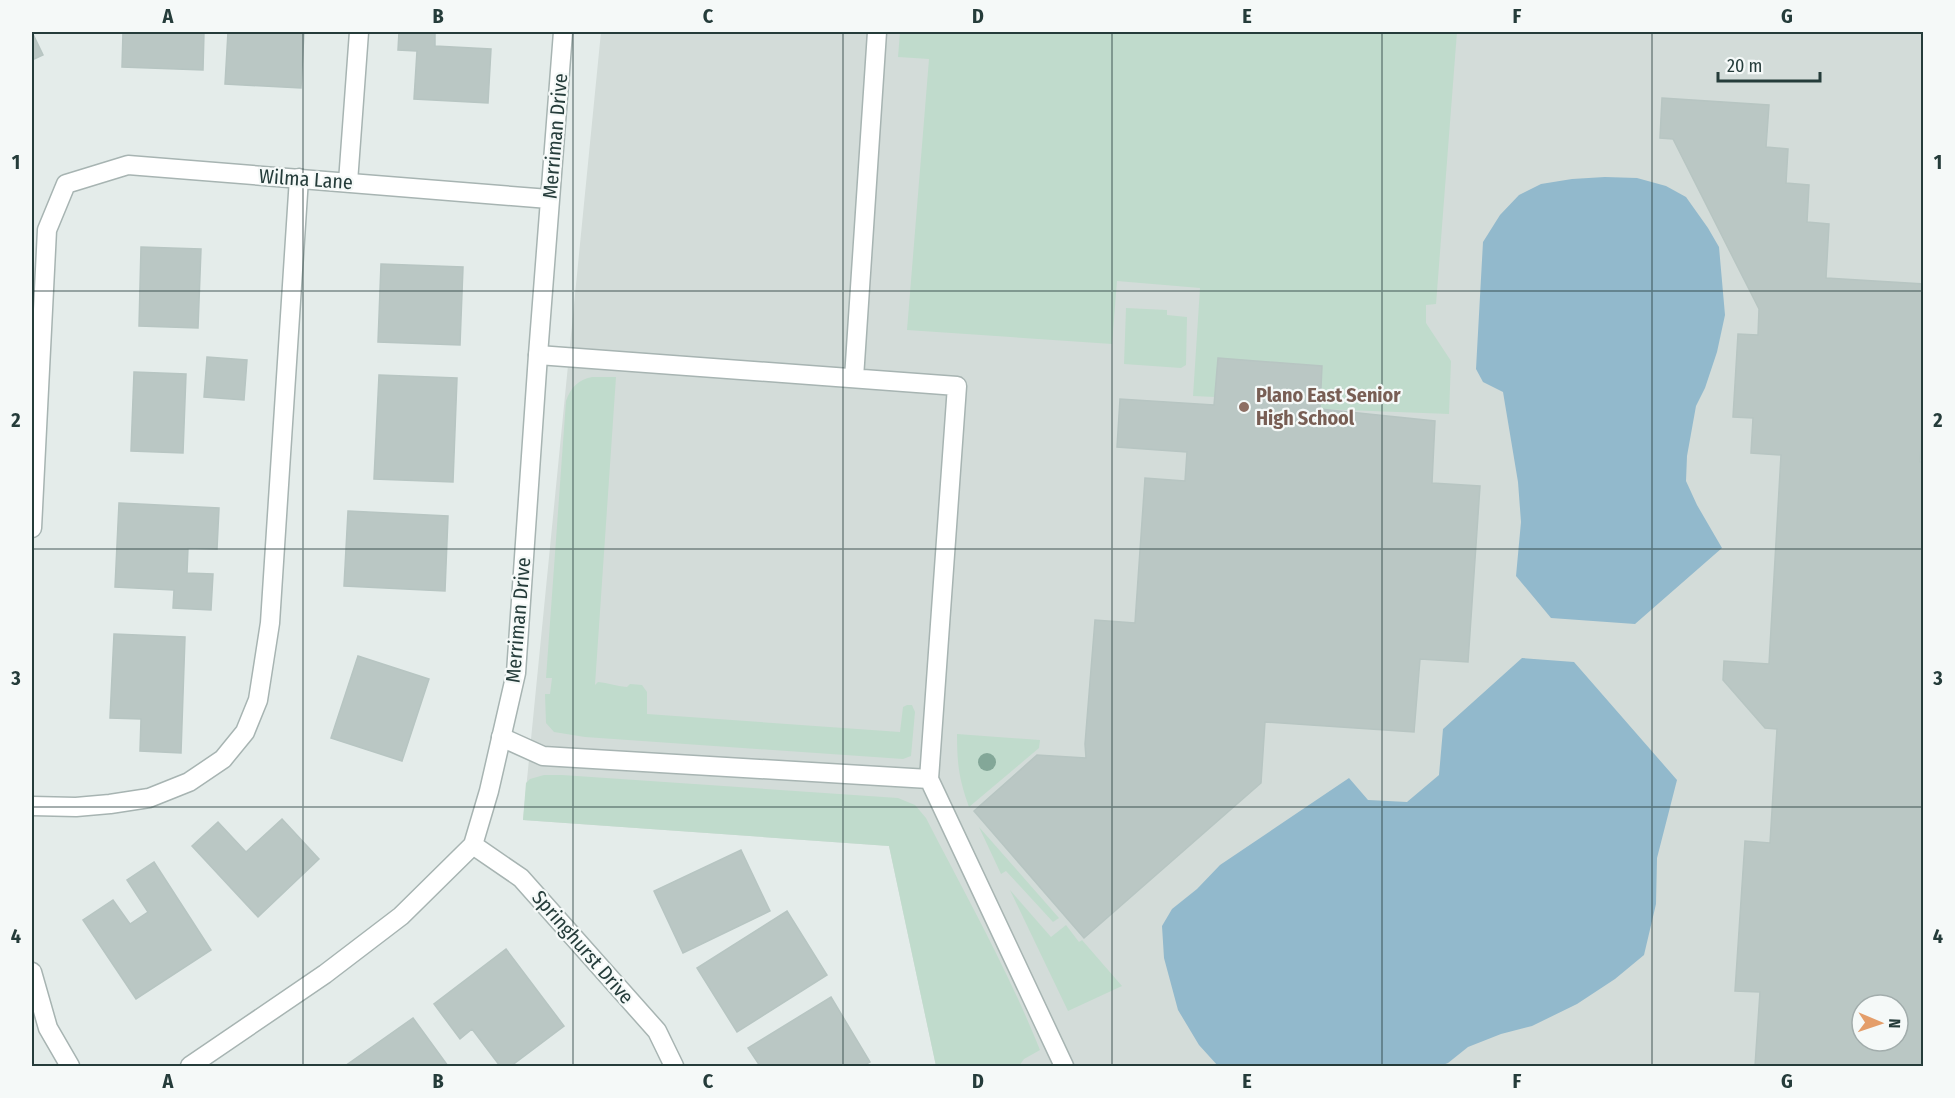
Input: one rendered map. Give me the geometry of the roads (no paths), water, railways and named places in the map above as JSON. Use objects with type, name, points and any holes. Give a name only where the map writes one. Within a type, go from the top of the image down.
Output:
[{"type":"street","points":[[348,182],[359,32]]},
{"type":"street","name":"Merriman Drive","points":[[190,1066],[325,974],[393,922],[473,844],[489,791],[516,673],[563,32]]},
{"type":"street","points":[[854,378],[877,32]]},
{"type":"street","name":"Wilma Lane","points":[[32,528],[47,230],[66,184],[128,165],[549,199]]},
{"type":"street","points":[[32,806],[76,807],[150,798],[189,782],[223,759],[245,732],[258,700],[270,623],[299,178]]},
{"type":"street","points":[[538,355],[957,386],[929,779],[1064,1066]]},
{"type":"street","points":[[501,737],[543,756],[929,779]]},
{"type":"street","name":"Springhurst Drive","points":[[473,844],[521,878],[657,1031],[674,1066]]},
{"type":"street","points":[[32,972],[48,1028],[70,1066]]},
{"type":"water","points":[[1605,177],[1637,178],[1666,186],[1686,197],[1719,247],[1725,315],[1717,352],[1705,388],[1696,406],[1687,456],[1686,481],[1722,548],[1635,624],[1551,618],[1516,576],[1521,522],[1518,482],[1503,392],[1483,382],[1476,369],[1483,242],[1500,215],[1519,195],[1541,184]]},
{"type":"water","points":[[1522,658],[1574,662],[1677,780],[1657,858],[1656,904],[1644,955],[1615,979],[1577,1004],[1532,1026],[1501,1034],[1468,1047],[1448,1063],[1440,1066],[1218,1066],[1199,1045],[1178,1010],[1164,958],[1162,926],[1172,909],[1197,889],[1220,865],[1349,778],[1368,800],[1407,802],[1439,775],[1443,729]]},
{"type":"place","name":"Plano East Senior High School","points":[[1244,407]]}]
